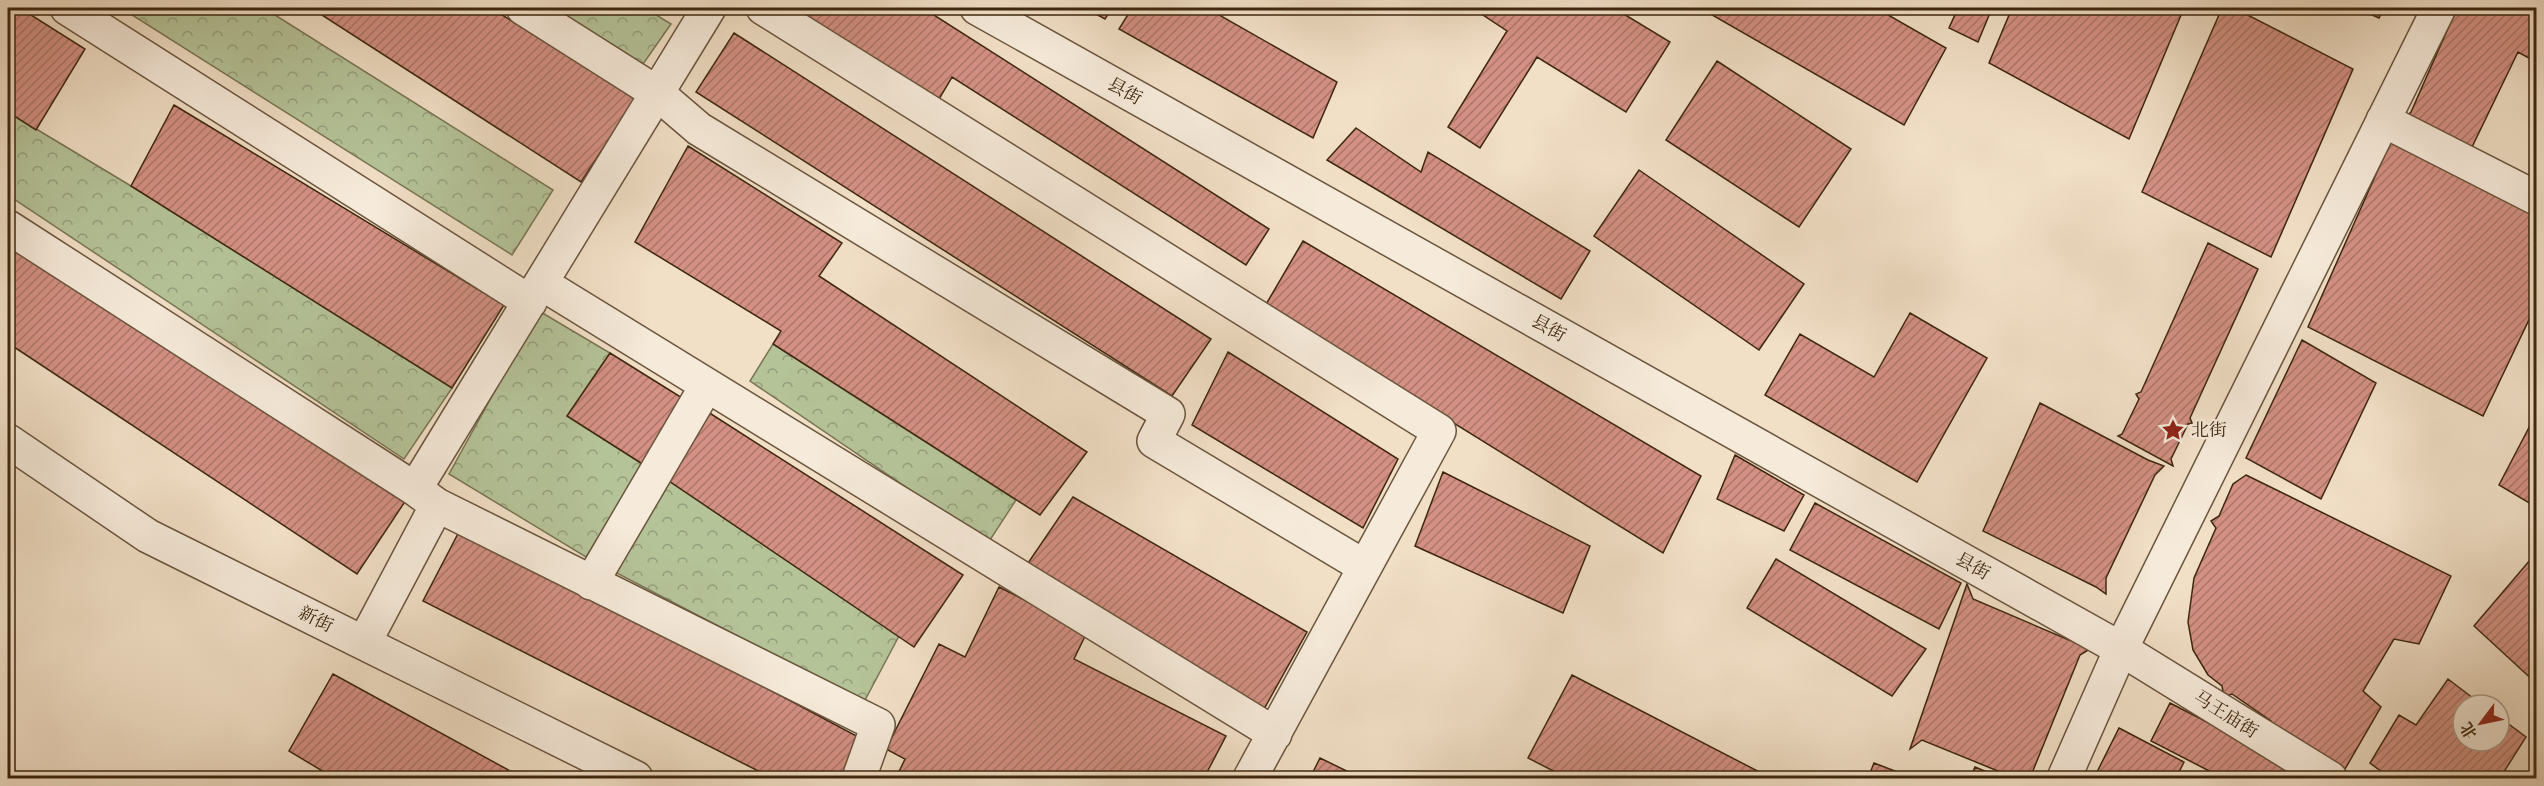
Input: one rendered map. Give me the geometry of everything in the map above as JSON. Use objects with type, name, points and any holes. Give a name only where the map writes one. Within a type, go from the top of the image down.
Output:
[{"type":"street","points":[[67,8],[535,293],[707,386],[1275,734]]},
{"type":"street","points":[[524,8],[657,93],[699,129],[1168,414],[1154,441],[1365,567]]},
{"type":"street","points":[[364,643],[426,497],[535,293],[709,8]]},
{"type":"street","points":[[763,8],[1439,431],[1250,778]]},
{"type":"street","name":"县街","points":[[976,8],[2121,649]]},
{"type":"street","points":[[2064,778],[2121,649],[2439,8]]},
{"type":"street","points":[[2383,120],[2536,198]]},
{"type":"street","points":[[8,227],[426,497],[591,583],[878,725],[859,778]]},
{"type":"street","points":[[591,583],[707,386]]},
{"type":"street","name":"新街","points":[[8,441],[148,536],[636,778]]},
{"type":"street","name":"马王庙街","points":[[2121,649],[2330,778]]},
{"type":"green space","points":[[121,8],[264,8],[553,190],[512,255]]},
{"type":"green space","points":[[547,8],[645,8],[671,24],[641,67]]},
{"type":"green space","points":[[8,112],[131,186],[452,388],[404,459],[8,195]]},
{"type":"green space","points":[[539,311],[610,353],[567,416],[644,465],[586,557],[449,474]]},
{"type":"green space","points":[[773,344],[1016,500],[988,543],[750,381]]},
{"type":"green space","points":[[679,459],[917,602],[864,702],[611,570]]},
{"type":"building","points":[[8,8],[20,8],[85,49],[36,130],[8,112]]},
{"type":"building","points":[[311,8],[491,8],[636,98],[581,182]]},
{"type":"building","points":[[781,8],[923,8],[1269,229],[1246,265],[952,77],[935,106]]},
{"type":"building","points":[[1085,8],[1112,8],[1105,19]]},
{"type":"building","points":[[1132,8],[1207,8],[1337,82],[1313,138],[1119,29]]},
{"type":"building","points":[[1488,8],[1614,8],[1670,42],[1626,112],[1537,57],[1480,148],[1448,127],[1507,31],[1483,15]]},
{"type":"building","points":[[1700,8],[1876,8],[1946,48],[1904,125]]},
{"type":"building","points":[[1958,8],[1992,8],[1978,42],[1949,28]]},
{"type":"building","points":[[2012,8],[2184,8],[2129,139],[1989,63]]},
{"type":"building","points":[[2222,8],[2234,8],[2353,69],[2271,257],[2142,192]]},
{"type":"building","points":[[2356,8],[2384,8],[2379,18]]},
{"type":"building","points":[[2457,8],[2536,8],[2536,62],[2518,52],[2473,145],[2469,159],[2399,125],[2411,112]]},
{"type":"building","points":[[734,33],[1211,339],[1172,396],[696,92]]},
{"type":"building","points":[[1717,61],[1851,149],[1799,227],[1666,140]]},
{"type":"building","points":[[174,105],[504,305],[452,388],[131,186]]},
{"type":"building","points":[[1356,128],[1421,172],[1428,152],[1590,251],[1561,299],[1327,160]]},
{"type":"building","points":[[2393,136],[2536,212],[2536,305],[2483,416],[2308,327]]},
{"type":"building","points":[[688,146],[842,243],[819,276],[1087,452],[1040,515],[773,344],[781,331],[635,242]]},
{"type":"building","points":[[1639,170],[1804,284],[1759,350],[1594,236]]},
{"type":"building","points":[[1303,241],[1701,476],[1663,553],[1265,306]]},
{"type":"building","points":[[8,243],[406,500],[357,574],[8,343]]},
{"type":"building","points":[[2208,243],[2258,269],[2190,418],[2192,423],[2188,424],[2171,459],[2173,466],[2118,436],[2122,434],[2139,399],[2136,394],[2141,392]]},
{"type":"building","points":[[1910,313],[1987,358],[1917,482],[1765,395],[1800,334],[1874,377]]},
{"type":"building","points":[[2302,340],[2376,383],[2321,499],[2246,458]]},
{"type":"building","points":[[1228,352],[1398,459],[1363,528],[1192,425]]},
{"type":"building","points":[[610,353],[687,401],[644,465],[567,416]]},
{"type":"building","points":[[2040,403],[2148,460],[2164,466],[2155,475],[2106,578],[2106,594],[1983,531]]},
{"type":"building","points":[[708,412],[963,575],[914,647],[666,479]]},
{"type":"building","points":[[2536,414],[2536,507],[2499,485]]},
{"type":"building","points":[[1735,455],[1804,495],[1784,531],[1717,499]]},
{"type":"building","points":[[1443,472],[1590,546],[1563,613],[1415,546]]},
{"type":"building","points":[[2246,475],[2451,576],[2419,644],[2394,639],[2363,691],[2381,707],[2345,769],[2284,730],[2272,730],[2271,721],[2232,694],[2224,697],[2222,686],[2208,675],[2193,650],[2188,622],[2194,578],[2216,528],[2211,521],[2219,516],[2233,484]]},
{"type":"building","points":[[1073,497],[1307,632],[1264,709],[1026,566]]},
{"type":"building","points":[[1815,503],[1961,583],[1939,629],[1790,550]]},
{"type":"building","points":[[462,526],[864,740],[847,778],[772,778],[423,601]]},
{"type":"building","points":[[2536,553],[2536,683],[2474,626]]},
{"type":"building","points":[[1776,559],[1926,649],[1892,696],[1747,608]]},
{"type":"building","points":[[1967,584],[1973,599],[2076,643],[2093,647],[2080,655],[2030,778],[2015,778],[1922,740],[1910,749]]},
{"type":"building","points":[[999,587],[1087,632],[1074,659],[1226,736],[1204,778],[896,778],[905,759],[886,749],[939,644],[965,657]]},
{"type":"building","points":[[333,674],[523,778],[334,778],[289,751]]},
{"type":"building","points":[[1572,675],[1771,778],[1567,778],[1528,758]]},
{"type":"building","points":[[2448,679],[2466,693],[2451,693],[2451,753],[2511,753],[2511,726],[2526,737],[2500,778],[2390,778],[2370,763],[2399,715],[2416,725]]},
{"type":"building","points":[[2170,703],[2316,778],[2220,778],[2151,741]]},
{"type":"building","points":[[2119,728],[2184,762],[2176,778],[2094,778]]},
{"type":"building","points":[[1320,758],[1361,778],[1310,778]]},
{"type":"building","points":[[1874,763],[1913,778],[1868,778]]},
{"type":"building","points":[[1975,767],[2001,778],[1970,778]]},
{"type":"place","name":"北街","points":[[2173,430]]}]
